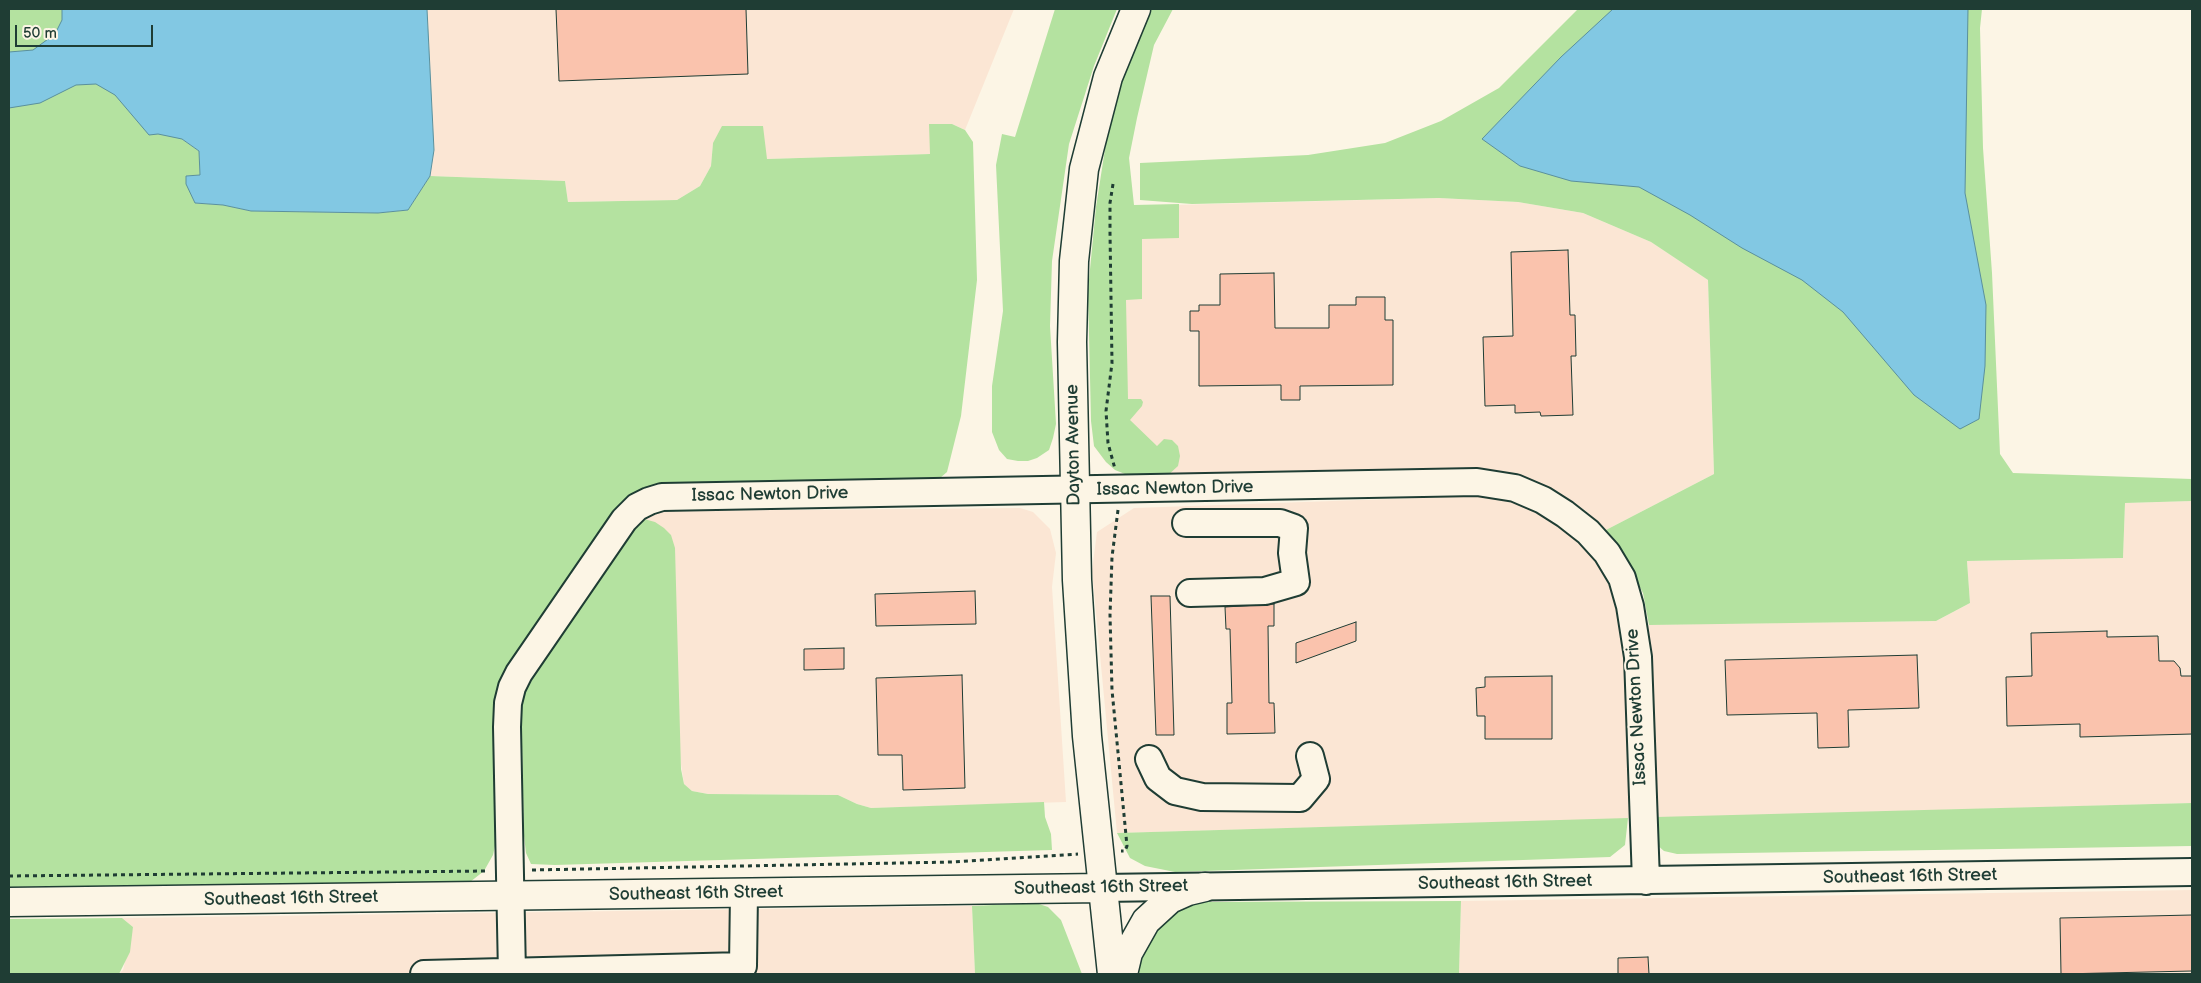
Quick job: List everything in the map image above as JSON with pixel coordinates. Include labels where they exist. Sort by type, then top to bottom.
[{"type":"main road","name":"Dayton Avenue","points":[[1112,974],[1087,736],[1077,580],[1072,342],[1074,261],[1084,169],[1108,77],[1136,9]]},
{"type":"main road","points":[[1123,974],[1128,953],[1146,921],[1170,899],[1188,891],[1205,887]]},
{"type":"main road","name":"Southeast 16th Street","points":[[9,902],[1102,888]]},
{"type":"street","name":"Issac Newton Drive","points":[[512,973],[512,897],[507,726],[508,703],[512,687],[618,528],[637,507],[649,500],[662,497],[1075,491],[1477,482],[1515,488],[1543,500],[1588,532],[1607,553],[1622,578],[1630,606],[1638,657],[1646,881]]},
{"type":"street","points":[[1186,523],[1280,523],[1294,528],[1292,553],[1296,582],[1265,591],[1190,593]]},
{"type":"street","points":[[1149,759],[1158,778],[1175,791],[1202,797],[1300,798],[1316,779],[1310,756]]},
{"type":"street","name":"Southeast 16th Street","points":[[1102,888],[2192,872]]},
{"type":"street","points":[[424,974],[620,971],[743,966],[744,893]]},
{"type":"path","points":[[1114,184],[1110,203],[1112,363],[1106,411],[1108,443],[1116,470]]},
{"type":"path","points":[[1118,511],[1112,557],[1110,615],[1112,690],[1127,846],[1125,851]]},
{"type":"path","points":[[535,870],[952,862],[1058,855]]},
{"type":"path","points":[[9,876],[484,871]]},
{"type":"shaded area","points":[[427,9],[1014,9],[965,130],[952,124],[930,154],[767,159],[713,143],[711,166],[700,186],[677,200],[568,202],[565,181],[430,176],[434,150]]},
{"type":"shaded area","points":[[1439,198],[1518,202],[1583,213],[1651,242],[1708,280],[1714,474],[1604,531],[1586,511],[1558,492],[1523,479],[1125,474],[1106,462],[1094,446],[1088,290],[1134,206]]},
{"type":"shaded area","points":[[1474,496],[1505,500],[1534,509],[1563,526],[1584,546],[1603,573],[1617,602],[1622,625],[1936,621],[1970,603],[1967,561],[2123,558],[2125,503],[2192,501],[2192,803],[1117,833],[1092,571],[1097,532],[1134,508]]},
{"type":"shaded area","points":[[1020,508],[1033,512],[1050,529],[1056,553],[1052,587],[1066,802],[871,808],[838,795],[708,794],[692,791],[684,784],[644,519],[660,511]]},
{"type":"shaded area","points":[[2192,890],[2192,974],[1459,974],[1461,901]]},
{"type":"shaded area","points":[[972,906],[975,974],[119,974],[123,970],[133,927],[122,918]]},
{"type":"green space","points":[[9,9],[87,9],[182,139],[199,151],[200,175],[186,176],[195,203],[224,205],[251,211],[378,213],[408,210],[430,176],[565,181],[568,202],[677,200],[700,186],[711,166],[713,143],[722,126],[763,126],[767,159],[930,154],[929,124],[952,124],[965,130],[973,142],[977,280],[961,416],[947,472],[940,478],[924,479],[656,485],[639,490],[625,500],[614,511],[497,687],[494,707],[498,832],[493,855],[484,871],[470,882],[9,887]]},
{"type":"green space","points":[[1055,9],[1117,9],[1094,66],[1069,144],[1052,261],[1050,326],[1056,424],[1053,438],[1049,450],[1037,458],[1028,461],[1018,461],[1007,459],[999,450],[992,432],[992,386],[1003,311],[996,165],[1002,134],[1015,137]]},
{"type":"green space","points":[[1148,9],[1173,9],[1154,45],[1129,158],[1134,205],[1179,204],[1179,238],[1142,239],[1142,299],[1126,300],[1128,399],[1141,399],[1143,402],[1142,406],[1130,420],[1157,446],[1164,439],[1172,440],[1178,446],[1180,456],[1178,466],[1167,476],[1138,476],[1115,470],[1106,462],[1094,446],[1091,421],[1088,290],[1096,207],[1108,130],[1131,46]]},
{"type":"green space","points":[[1578,9],[1982,9],[1980,28],[1983,148],[1992,273],[2000,454],[2013,473],[2192,479],[2192,501],[2125,503],[2123,558],[1967,561],[1970,603],[1936,621],[1649,625],[1643,593],[1614,539],[1604,531],[1714,474],[1708,280],[1651,242],[1583,213],[1518,202],[1439,198],[1192,204],[1140,200],[1140,163],[1308,155],[1385,143],[1441,121],[1499,88]]},
{"type":"green space","points":[[644,519],[655,522],[664,528],[671,535],[675,548],[681,769],[684,784],[692,791],[708,794],[838,795],[871,808],[1044,802],[1045,817],[1051,834],[1052,850],[555,865],[531,864],[526,853],[524,836],[521,701],[533,678],[636,526]]},
{"type":"green space","points":[[2192,803],[2192,846],[1677,854],[1664,851],[1656,844],[1656,817]]},
{"type":"green space","points":[[1628,818],[1625,845],[1610,857],[1175,872],[1145,866],[1130,858],[1117,833]]},
{"type":"green space","points":[[1461,901],[1459,974],[1135,974],[1137,956],[1167,908],[1198,902]]},
{"type":"green space","points":[[1036,903],[1048,907],[1061,920],[1082,974],[975,974],[972,906]]},
{"type":"green space","points":[[122,918],[133,927],[130,952],[119,974],[9,974],[9,919]]},
{"type":"water","points":[[62,9],[427,9],[434,150],[430,176],[408,210],[378,213],[251,211],[223,205],[195,203],[186,184],[186,176],[200,175],[199,151],[182,139],[158,134],[149,135],[115,95],[96,84],[76,85],[40,103],[9,108],[9,52],[33,50],[55,34],[62,20]]},
{"type":"water","points":[[1613,9],[1968,9],[1965,193],[1986,305],[1985,366],[1979,419],[1960,429],[1914,395],[1843,312],[1802,280],[1742,248],[1690,215],[1639,187],[1571,181],[1520,166],[1482,139],[1561,57]]},
{"type":"building","points":[[556,9],[746,9],[748,74],[559,81]]},
{"type":"building","points":[[1568,250],[1570,315],[1575,315],[1576,356],[1571,356],[1573,415],[1541,416],[1540,412],[1515,413],[1515,405],[1485,406],[1483,337],[1513,336],[1511,252]]},
{"type":"building","points":[[1274,273],[1275,328],[1329,328],[1329,305],[1356,305],[1356,297],[1385,297],[1385,320],[1393,320],[1393,385],[1300,386],[1300,400],[1281,400],[1281,385],[1199,386],[1199,331],[1190,331],[1190,311],[1199,311],[1199,305],[1220,305],[1220,274]]},
{"type":"building","points":[[975,591],[976,624],[876,626],[875,594]]},
{"type":"building","points":[[1151,596],[1170,596],[1174,735],[1156,735]]},
{"type":"building","points":[[1274,604],[1274,626],[1268,626],[1269,703],[1274,703],[1275,733],[1227,734],[1227,703],[1232,703],[1230,629],[1226,629],[1225,607]]},
{"type":"building","points":[[1356,622],[1356,641],[1296,663],[1296,643]]},
{"type":"building","points":[[2107,631],[2107,637],[2158,636],[2159,661],[2174,661],[2180,668],[2181,676],[2192,676],[2192,734],[2080,737],[2080,724],[2007,726],[2006,677],[2032,676],[2031,633]]},
{"type":"building","points":[[844,648],[844,669],[804,670],[804,649]]},
{"type":"building","points":[[1917,655],[1919,708],[1848,710],[1849,747],[1818,748],[1817,713],[1727,715],[1725,660]]},
{"type":"building","points":[[962,675],[965,788],[903,790],[902,755],[878,755],[876,678]]},
{"type":"building","points":[[1552,676],[1552,739],[1485,739],[1485,716],[1477,716],[1476,688],[1485,687],[1485,677]]},
{"type":"building","points":[[2192,915],[2192,971],[2061,974],[2060,918]]},
{"type":"building","points":[[1648,957],[1649,974],[1618,974],[1618,958]]}]
